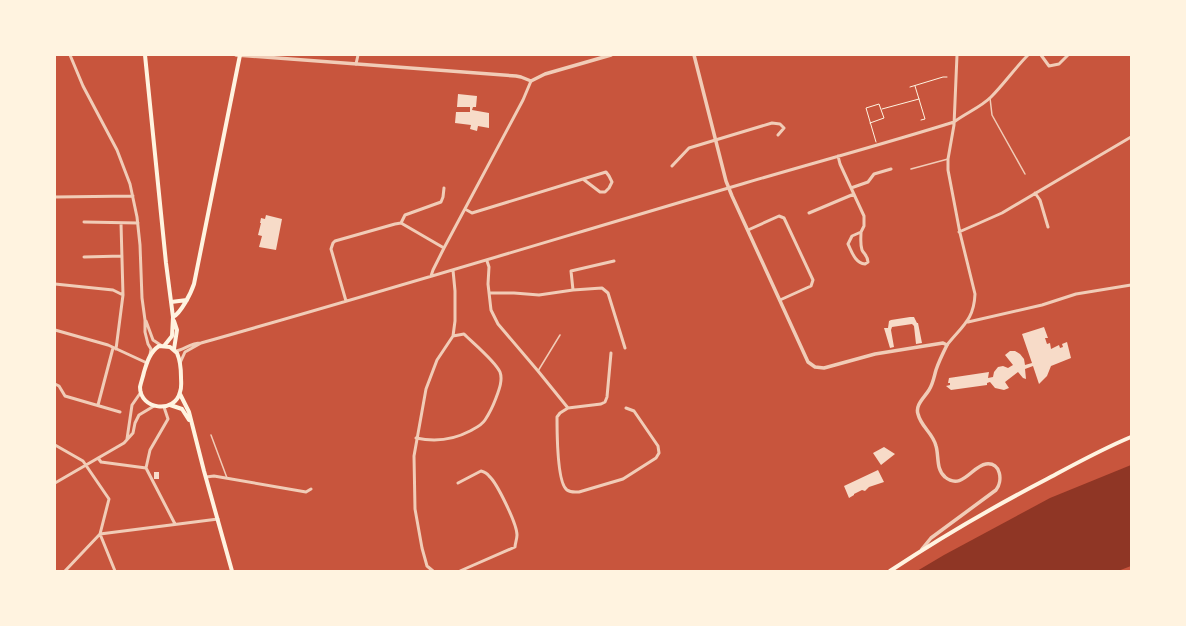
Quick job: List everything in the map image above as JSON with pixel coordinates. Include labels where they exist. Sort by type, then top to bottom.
[{"type":"main road","points":[[145,55],[171,302],[177,330],[175,350],[179,357],[180,365],[180,394],[188,409],[232,571]]},
{"type":"main road","points":[[173,317],[177,315],[193,288],[239,55]]},
{"type":"main road","points":[[171,302],[186,300]]},
{"type":"main road","points":[[173,317],[172,336],[163,346],[156,348],[150,355],[145,363],[140,387],[141,392],[148,402],[154,406],[164,407],[170,405],[180,394]]},
{"type":"main road","points":[[163,346],[175,350]]},
{"type":"main road","points":[[170,405],[182,409],[191,423]]},
{"type":"main road","points":[[890,571],[922,549],[988,510],[1102,450],[1131,437]]},
{"type":"street","points":[[70,55],[117,150],[128,176],[138,223],[142,298],[146,320],[153,340],[163,346]]},
{"type":"street","points":[[239,55],[516,76],[531,81]]},
{"type":"street","points":[[356,64],[358,55]]},
{"type":"street","points":[[431,276],[432,270],[523,100],[531,81],[545,74],[611,55]]},
{"type":"street","points":[[694,55],[729,188],[810,364],[815,367],[824,368],[875,354],[901,349],[943,342],[947,345]]},
{"type":"street","points":[[922,549],[931,538],[996,490],[1000,482],[998,469],[989,464],[981,466],[961,480],[953,481],[946,478],[938,464],[935,442],[920,419],[917,410],[918,406],[932,386],[941,356],[947,345],[968,322],[972,311],[975,294],[949,181],[948,159],[954,122],[957,55]]},
{"type":"street","points":[[175,350],[179,351],[196,343],[453,270],[954,122],[990,98],[1028,55]]},
{"type":"street","points":[[1041,55],[1049,66],[1059,64],[1068,55]]},
{"type":"street","points":[[672,166],[689,148],[772,123],[780,124],[784,128],[778,135]]},
{"type":"street","points":[[960,232],[1002,213],[1131,137]]},
{"type":"street","points":[[838,156],[840,164],[864,216],[864,226],[861,232],[860,242],[863,251],[868,258],[868,262],[865,264],[856,259],[848,244],[852,236],[861,232]]},
{"type":"street","points":[[852,188],[868,182],[874,174],[891,169]]},
{"type":"street","points":[[465,209],[472,213],[583,179],[606,172],[612,182],[605,192],[600,192],[583,179]]},
{"type":"street","points":[[401,223],[405,216],[441,202],[444,188]]},
{"type":"street","points":[[1035,193],[1040,200],[1048,227]]},
{"type":"street","points":[[809,213],[854,194]]},
{"type":"street","points":[[55,197],[133,196]]},
{"type":"street","points":[[748,230],[779,216],[784,218],[813,280],[811,286],[780,300]]},
{"type":"street","points":[[84,222],[138,223]]},
{"type":"street","points":[[98,405],[114,349],[122,295],[121,223]]},
{"type":"street","points":[[346,300],[331,250],[335,241],[401,223],[444,248]]},
{"type":"street","points":[[84,257],[122,256]]},
{"type":"street","points":[[486,260],[489,267],[488,284],[491,310],[498,324],[568,408]]},
{"type":"street","points":[[573,290],[571,271],[614,261]]},
{"type":"street","points":[[433,571],[427,566],[415,510],[414,456],[416,438],[426,389],[437,360],[453,336],[455,290],[453,270]]},
{"type":"street","points":[[55,284],[113,290],[122,295]]},
{"type":"street","points":[[968,322],[1042,305],[1076,294],[1131,285]]},
{"type":"street","points":[[490,293],[539,295],[573,290],[605,289],[608,293],[625,348]]},
{"type":"street","points":[[146,320],[146,337],[151,350],[150,355]]},
{"type":"street","points":[[55,330],[95,341],[145,363]]},
{"type":"street","points":[[416,438],[427,440],[449,440],[459,437],[478,427],[484,421],[499,389],[501,377],[500,371],[494,363],[464,334],[453,336]]},
{"type":"street","points":[[180,365],[186,352],[200,343]]},
{"type":"street","points":[[611,352],[607,397],[605,402],[601,404],[568,408],[560,413],[557,418],[558,451],[563,484],[567,490],[579,492],[623,479],[656,458],[659,453],[658,446],[634,411],[626,408]]},
{"type":"street","points":[[55,384],[59,386],[65,396],[120,412]]},
{"type":"street","points":[[127,440],[132,405],[141,392]]},
{"type":"street","points":[[55,483],[124,443],[133,433],[135,423],[139,415],[154,406]]},
{"type":"street","points":[[164,407],[168,419],[150,450],[146,468],[175,524]]},
{"type":"street","points":[[55,445],[86,465],[109,499],[100,534],[64,571]]},
{"type":"street","points":[[98,458],[101,462],[146,468]]},
{"type":"street","points":[[458,483],[481,471],[490,476],[510,516],[517,535],[515,547],[460,571]]},
{"type":"street","points":[[206,477],[214,476],[306,492],[311,489]]},
{"type":"street","points":[[100,534],[218,519]]},
{"type":"street","points":[[100,534],[115,571]]},
{"type":"lane","points":[[990,98],[992,115],[1026,174]]},
{"type":"lane","points":[[911,169],[948,159]]},
{"type":"lane","points":[[538,371],[560,335]]},
{"type":"lane","points":[[211,435],[227,478]]},
{"type":"path","points":[[910,87],[947,77]]},
{"type":"path","points":[[915,86],[925,119],[921,120]]},
{"type":"path","points":[[881,110],[919,98]]},
{"type":"path","points":[[870,123],[884,118],[879,104],[866,108],[870,123],[876,144]]},
{"type":"shaded area","points":[[1131,465],[1131,566],[1118,571],[917,571],[1050,498]]},
{"type":"building","points":[[458,94],[477,96],[476,107],[473,107],[472,110],[489,113],[489,128],[478,126],[477,131],[470,129],[471,125],[455,123],[456,112],[470,112],[470,107],[457,107]]},
{"type":"building","points":[[266,215],[282,219],[276,250],[259,247],[262,236],[258,235],[261,218],[265,219]]},
{"type":"building","points":[[914,317],[918,323],[922,343],[916,344],[914,326],[912,324],[892,327],[891,330],[894,347],[890,348],[884,328],[888,328],[889,321],[891,320]]},
{"type":"building","points":[[1044,327],[1048,338],[1045,338],[1047,344],[1050,343],[1051,349],[1059,345],[1060,348],[1063,347],[1062,344],[1067,342],[1071,358],[1051,366],[1047,376],[1039,384],[1033,366],[1025,369],[1026,379],[1023,378],[1018,372],[1005,382],[1009,388],[1004,390],[995,388],[990,382],[987,383],[987,385],[951,390],[946,386],[950,385],[950,383],[948,383],[949,378],[989,372],[988,378],[993,377],[994,372],[998,367],[1003,366],[1008,368],[1013,365],[1005,355],[1010,351],[1015,351],[1020,354],[1024,359],[1025,365],[1032,363],[1022,334]]},
{"type":"building","points":[[884,447],[895,454],[881,465],[873,453]]},
{"type":"building","points":[[878,470],[884,482],[869,487],[865,491],[862,490],[849,498],[844,486]]},
{"type":"building","points":[[154,472],[159,472],[159,479],[154,479]]}]
